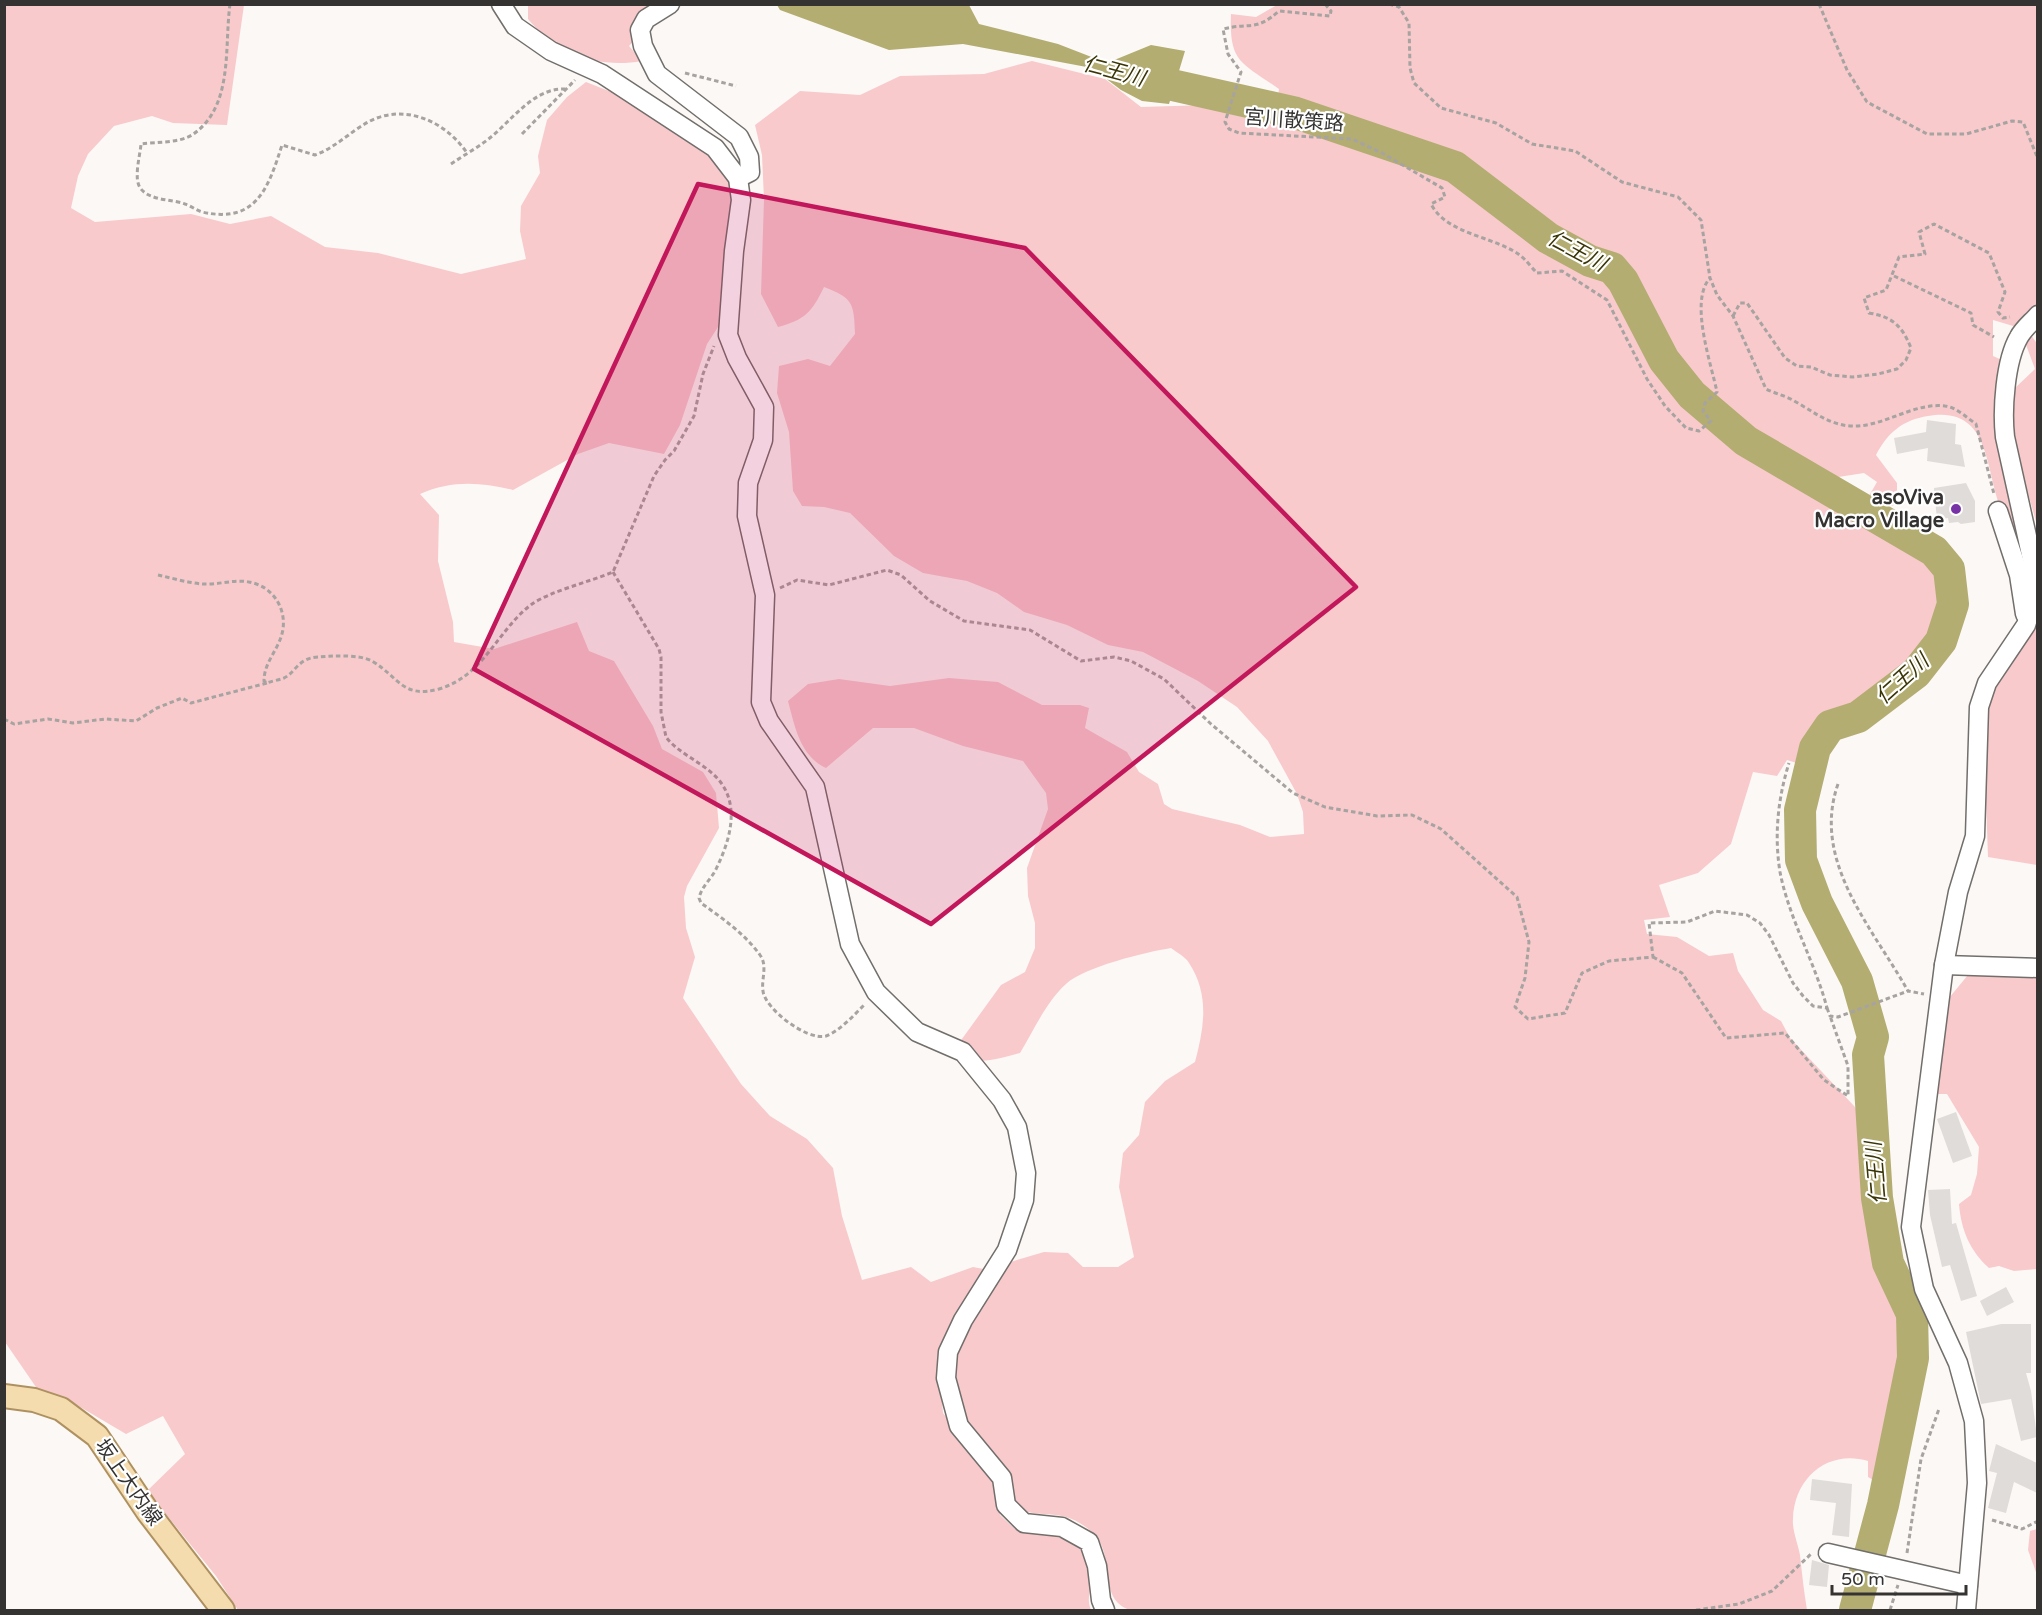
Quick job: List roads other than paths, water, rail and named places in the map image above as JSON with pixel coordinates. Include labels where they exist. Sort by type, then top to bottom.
[{"type":"main road","name":"坂上大内線","points":[[4,1396],[34,1400],[61,1409],[97,1436],[148,1512],[223,1611]]},
{"type":"street","points":[[501,4],[516,26],[551,51],[584,65],[680,123],[714,148],[738,178],[741,200],[734,251],[728,335],[737,358],[764,407],[764,440],[748,483],[747,516],[765,595],[761,702],[769,721],[815,787],[850,944],[876,992],[917,1032],[963,1052],[1002,1100],[1017,1127],[1026,1173],[1024,1200],[1007,1251],[963,1320],[948,1352],[946,1378],[959,1426],[1002,1478],[1006,1505],[1024,1523],[1062,1527],[1089,1542],[1097,1566],[1101,1600],[1105,1611]]},
{"type":"street","points":[[669,4],[646,19],[640,30],[643,46],[657,74],[739,137],[749,157],[750,172],[738,178]]},
{"type":"street","points":[[1966,1611],[1977,1484],[1974,1421],[1958,1363],[1924,1289],[1911,1227],[1944,965],[1958,892],[1975,836],[1979,707],[1987,683],[2026,626],[2034,600],[2035,582],[2004,437],[2003,417],[2011,360],[2019,337],[2037,315]]},
{"type":"street","points":[[1998,511],[2019,574],[2025,601],[2026,626]]},
{"type":"street","points":[[1944,965],[2037,968]]},
{"type":"street","points":[[1837,1556],[1968,1585]]},
{"type":"water","points":[[777,5],[969,5],[979,24],[1058,44],[1107,63],[1151,45],[1185,51],[1169,104],[1142,101],[1121,90],[1092,68],[963,44],[889,50],[780,10]]},
{"type":"waterway","name":"仁王川","points":[[1132,76],[1293,112],[1455,167],[1548,238],[1590,261],[1612,268],[1623,281],[1664,360],[1692,395],[1746,441],[1934,551],[1949,569],[1953,604],[1941,641],[1916,673],[1858,717],[1830,726],[1815,748],[1800,810],[1801,860],[1817,903],[1857,981],[1873,1037],[1868,1055],[1877,1198],[1888,1263],[1912,1314],[1913,1358],[1883,1505],[1855,1610]]},
{"type":"place","name":"asoViva Macro Village","points":[[1956,509]]}]
